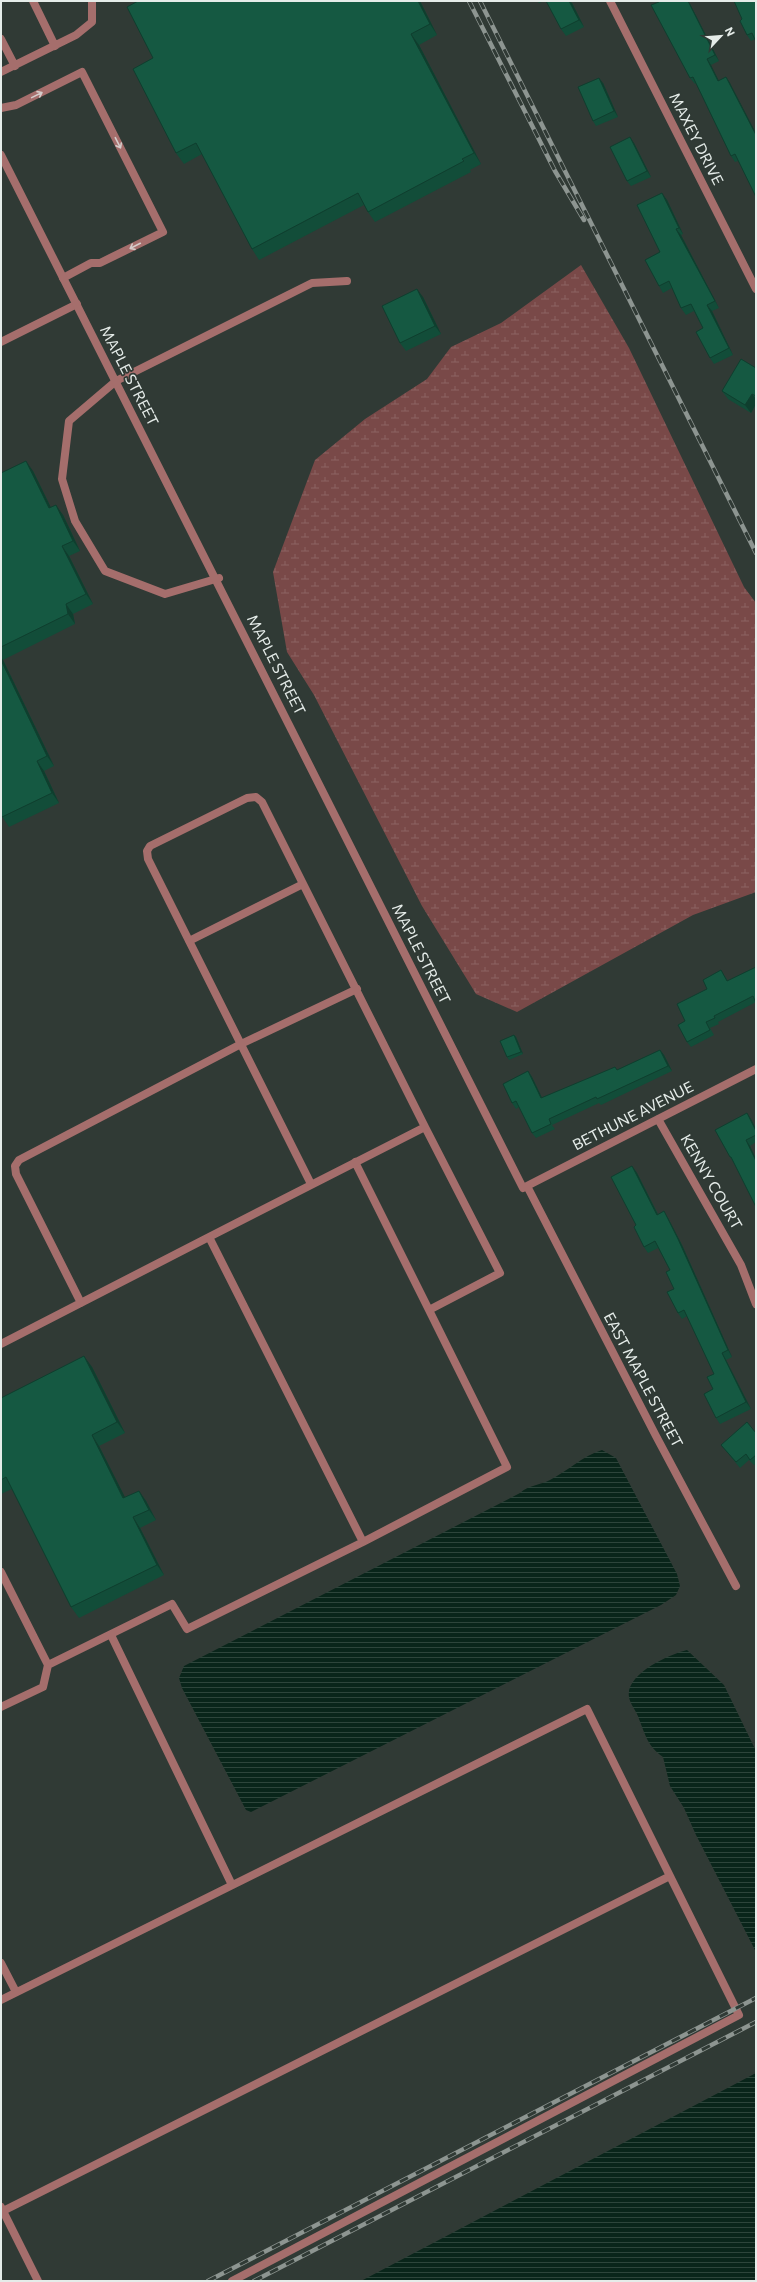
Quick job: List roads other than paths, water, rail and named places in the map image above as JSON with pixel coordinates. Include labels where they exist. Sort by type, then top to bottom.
[{"type":"street","points":[[33,1],[55,46]]},
{"type":"street","points":[[1,72],[76,35],[92,22],[92,1]]},
{"type":"street","name":"MAXEY DRIVE","points":[[610,1],[756,289]]},
{"type":"street","points":[[1,39],[15,66]]},
{"type":"street","points":[[1,108],[16,105],[82,72],[163,232],[100,263],[91,263],[63,278]]},
{"type":"street","name":"MAPLE STREET","points":[[1,155],[525,1187]]},
{"type":"street","points":[[217,578],[165,594],[105,571],[75,521],[62,479],[69,421],[116,381],[312,283],[347,281]]},
{"type":"street","points":[[1,342],[77,304]]},
{"type":"street","points":[[311,1184],[148,859],[147,851],[150,846],[247,798],[256,797],[262,802],[500,1273],[429,1310]]},
{"type":"street","points":[[189,941],[303,884]]},
{"type":"street","points":[[80,1303],[16,1174],[15,1166],[19,1160],[241,1044],[357,989]]},
{"type":"street","name":"BETHUNE AVENUE","points":[[525,1187],[756,1069]]},
{"type":"street","name":"KENNY COURT","points":[[658,1119],[742,1265],[756,1304]]},
{"type":"street","points":[[1,1344],[425,1126]]},
{"type":"street","points":[[48,1665],[172,1604],[187,1629],[507,1468],[354,1162]]},
{"type":"street","name":"EAST MAPLE STREET","points":[[525,1187],[736,1586]]},
{"type":"street","points":[[209,1237],[362,1542]]},
{"type":"street","points":[[1,1572],[48,1665],[43,1687],[1,1707]]},
{"type":"street","points":[[110,1635],[232,1885]]},
{"type":"street","points":[[1,2000],[587,1709],[739,2015],[232,2281]]},
{"type":"street","points":[[38,2281],[2,2209],[670,1876]]},
{"type":"street","points":[[1,1962],[16,1992]]},
{"type":"railway","points":[[469,1],[555,171],[584,220]]},
{"type":"railway","points":[[480,1],[756,553]]},
{"type":"railway","points":[[208,2281],[756,1998]]},
{"type":"railway","points":[[254,2281],[756,2022]]}]
